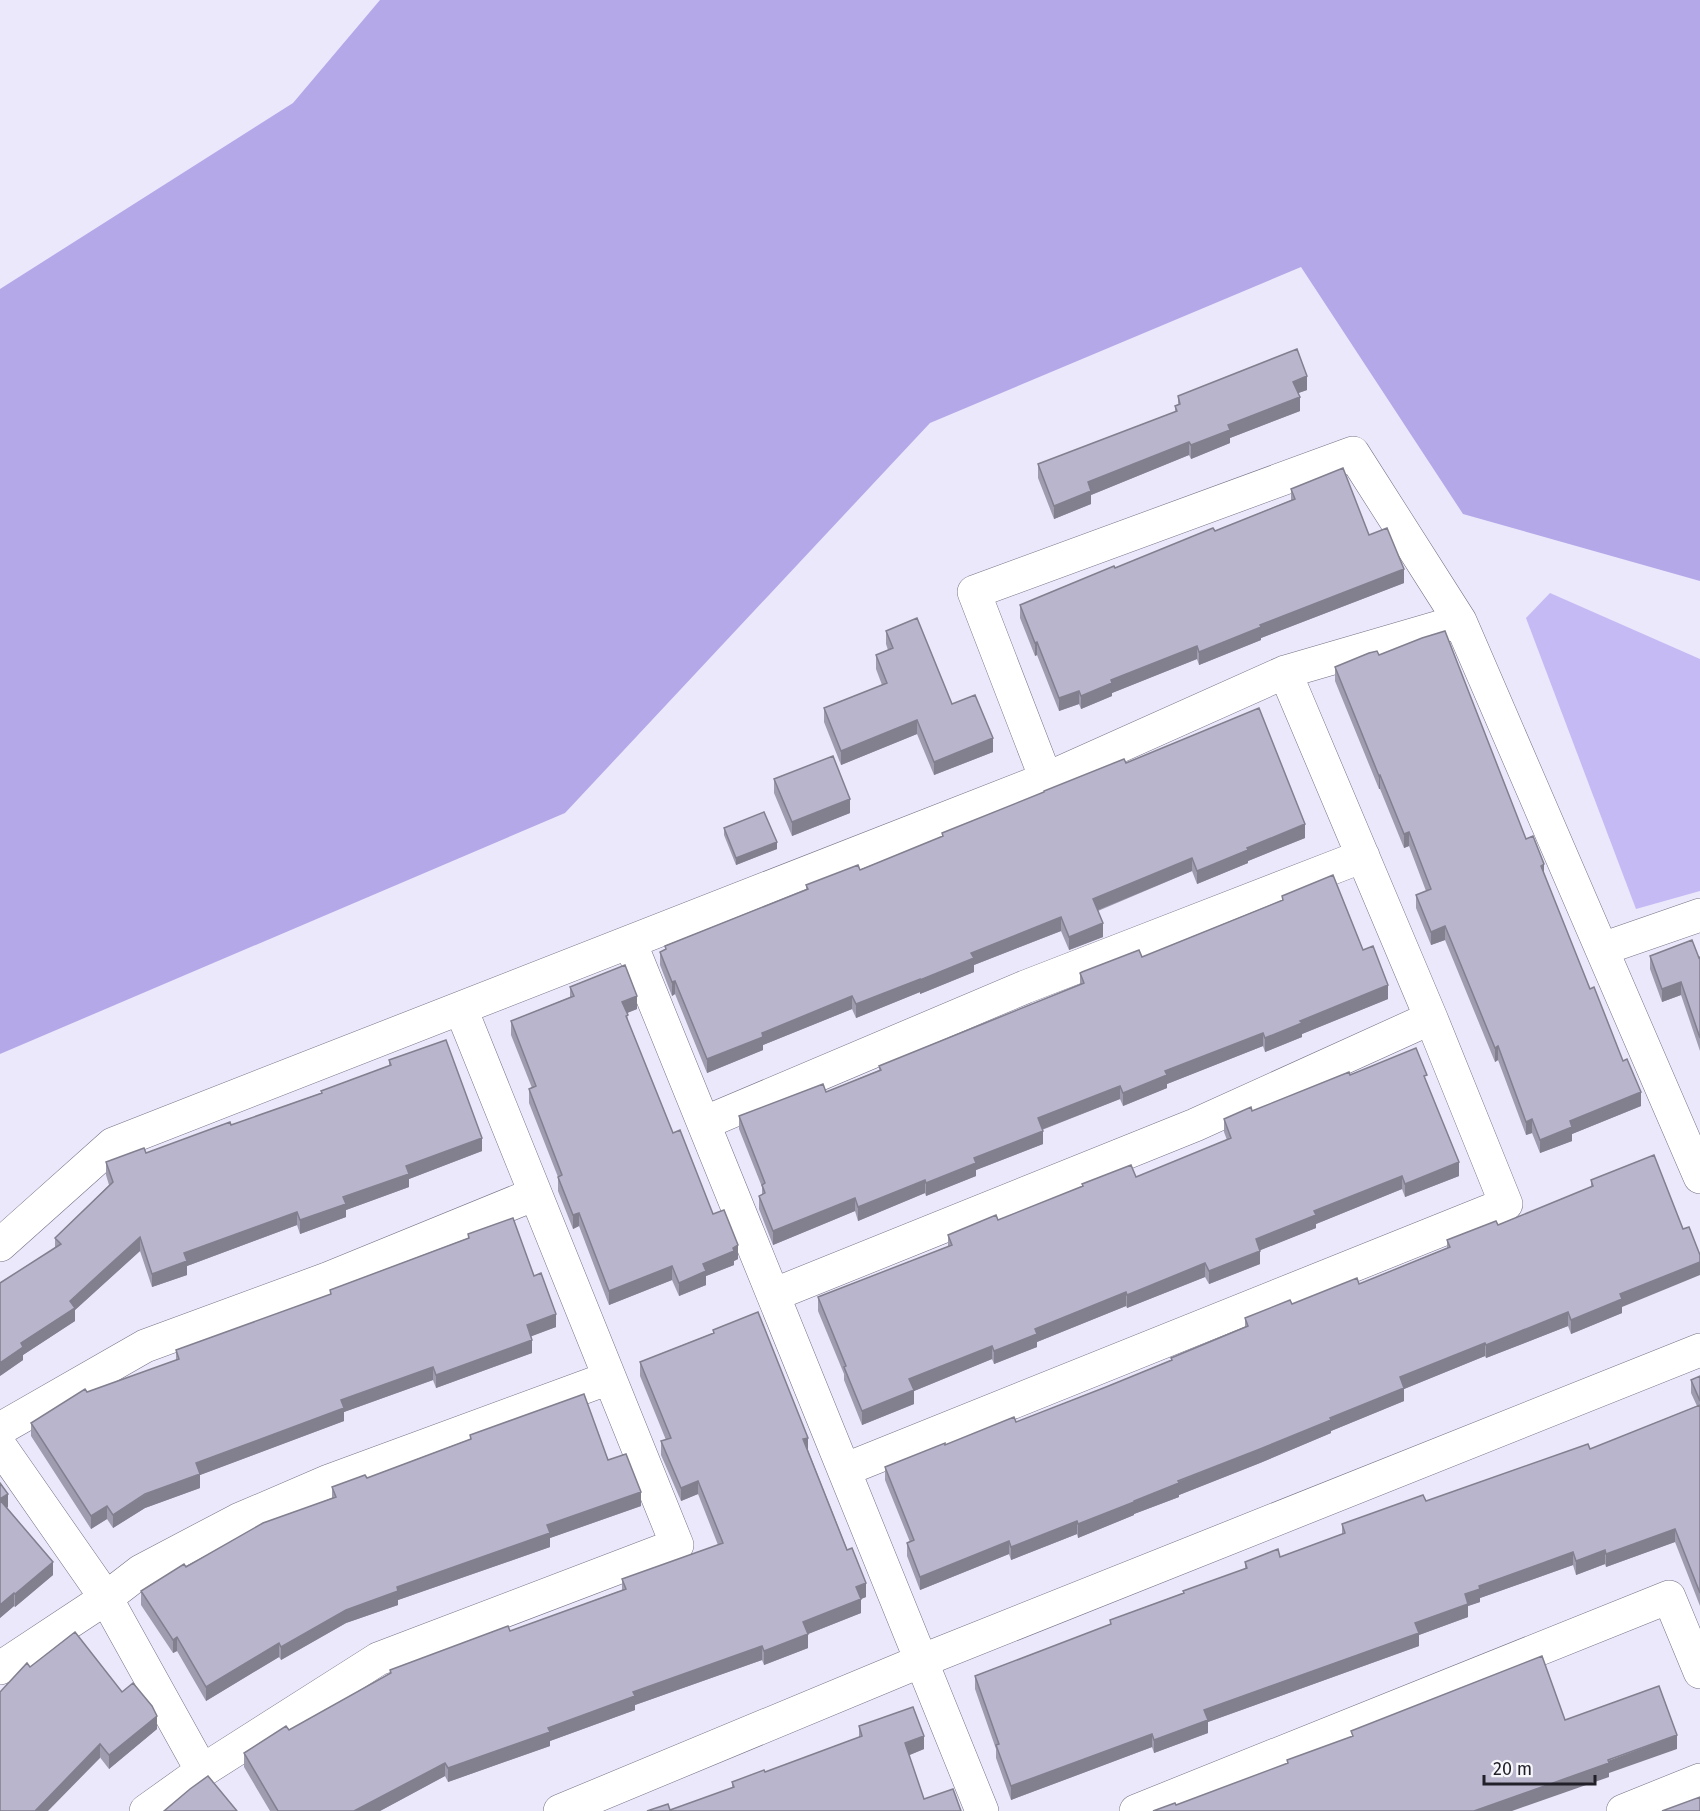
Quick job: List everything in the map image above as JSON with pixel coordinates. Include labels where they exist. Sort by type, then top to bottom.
[{"type":"street","points":[[1046,779],[974,592],[1353,453],[1460,621],[1602,949],[1690,1128],[1700,1177]]},
{"type":"street","points":[[0,1245],[113,1144],[1046,779],[1285,672],[1460,621]]},
{"type":"street","points":[[844,1470],[1506,1204],[1431,1018],[1285,672]]},
{"type":"street","points":[[704,1124],[1025,987],[1363,856]]},
{"type":"street","points":[[1602,949],[1700,915]]},
{"type":"street","points":[[630,942],[982,1811]]},
{"type":"street","points":[[146,1811],[202,1771],[378,1659],[677,1545],[460,1009]]},
{"type":"street","points":[[773,1295],[1195,1125],[1431,1018]]},
{"type":"street","points":[[0,1429],[145,1346],[327,1279],[536,1194]]},
{"type":"street","points":[[560,1811],[921,1661],[1700,1350]]},
{"type":"street","points":[[0,1668],[106,1598],[141,1571],[238,1520],[329,1482],[609,1378]]},
{"type":"street","points":[[0,1446],[106,1598],[202,1771]]},
{"type":"street","points":[[1136,1811],[1669,1597],[1700,1672]]},
{"type":"street","points":[[1623,1811],[1700,1780]]},
{"type":"shaded area","points":[[380,0],[1700,0],[1700,581],[1463,514],[1301,267],[930,423],[565,813],[0,1054],[0,289],[293,103]]},
{"type":"shaded area","points":[[1550,593],[1700,659],[1700,891],[1636,909],[1526,618]]},
{"type":"building","points":[[1297,349],[1307,376],[1293,382],[1300,397],[1228,425],[1230,430],[1191,445],[1189,442],[1088,482],[1091,491],[1054,506],[1038,464],[1177,411],[1175,406],[1180,404],[1178,396]]},
{"type":"building","points":[[1343,468],[1369,535],[1387,528],[1404,569],[1260,625],[1261,627],[1199,652],[1197,646],[1111,680],[1112,683],[1081,696],[1079,691],[1059,698],[1020,605],[1114,566],[1115,568],[1213,528],[1215,531],[1295,499],[1291,489]]},
{"type":"building","points":[[917,618],[952,704],[975,695],[993,738],[934,762],[917,720],[841,751],[824,708],[887,683],[876,655],[893,648],[886,631]]},
{"type":"building","points":[[1445,631],[1526,839],[1533,836],[1544,864],[1541,866],[1590,989],[1594,987],[1623,1061],[1627,1059],[1641,1092],[1570,1121],[1572,1127],[1540,1140],[1532,1119],[1526,1122],[1498,1046],[1495,1048],[1445,926],[1431,932],[1416,895],[1431,889],[1409,832],[1404,834],[1335,667],[1369,653],[1377,651],[1379,655]]},
{"type":"building","points":[[1259,708],[1305,824],[1197,871],[1192,858],[1093,899],[1103,923],[1069,937],[1061,917],[971,953],[974,958],[920,980],[856,1004],[852,996],[762,1033],[763,1037],[707,1059],[675,981],[672,982],[660,952],[666,949],[665,946],[808,889],[806,885],[858,865],[860,870],[1044,791],[1124,759],[1126,763]]},
{"type":"building","points":[[833,756],[850,799],[792,822],[774,779]]},
{"type":"building","points":[[764,812],[777,842],[736,858],[724,828]]},
{"type":"building","points":[[1333,875],[1363,950],[1373,946],[1388,985],[1265,1038],[1263,1033],[1165,1071],[1167,1075],[1123,1093],[1120,1086],[1038,1118],[1043,1131],[974,1158],[976,1163],[926,1183],[925,1180],[858,1207],[855,1198],[773,1231],[759,1196],[765,1193],[762,1185],[765,1183],[739,1116],[823,1084],[826,1092],[881,1070],[879,1066],[1084,983],[1080,973],[1082,972],[1139,950],[1142,957],[1283,900],[1282,896]]},
{"type":"building","points":[[1692,940],[1700,957],[1700,1038],[1681,982],[1662,989],[1650,956]]},
{"type":"building","points":[[625,965],[637,996],[622,1002],[628,1015],[626,1016],[673,1133],[680,1130],[713,1214],[724,1210],[738,1245],[733,1248],[734,1251],[703,1264],[706,1271],[679,1283],[672,1266],[609,1291],[579,1213],[573,1215],[558,1177],[562,1175],[529,1089],[536,1086],[511,1021],[574,996],[570,987]]},
{"type":"building","points":[[446,1040],[482,1138],[406,1166],[409,1174],[343,1197],[346,1204],[300,1220],[297,1212],[184,1253],[187,1261],[152,1274],[140,1237],[70,1301],[75,1308],[21,1343],[23,1347],[0,1363],[0,1283],[61,1244],[55,1238],[113,1182],[106,1162],[144,1148],[146,1153],[230,1122],[231,1125],[322,1093],[321,1091],[391,1065],[389,1060]]},
{"type":"building","points":[[1416,1048],[1427,1075],[1424,1076],[1459,1162],[1405,1184],[1402,1176],[1314,1211],[1316,1215],[1256,1239],[1260,1251],[1209,1271],[1205,1263],[1035,1329],[1037,1334],[994,1351],[992,1346],[909,1379],[914,1390],[862,1411],[818,1297],[952,1245],[948,1235],[996,1215],[998,1220],[1131,1165],[1136,1177],[1231,1138],[1224,1119],[1251,1107],[1252,1111],[1349,1072],[1350,1075]]},
{"type":"building","points":[[1654,1155],[1683,1229],[1689,1227],[1700,1255],[1700,1262],[1620,1294],[1622,1299],[1571,1320],[1568,1312],[1400,1377],[1404,1388],[1330,1418],[1331,1420],[1178,1481],[1179,1483],[1134,1502],[1011,1547],[1009,1541],[920,1577],[907,1543],[914,1540],[885,1467],[1014,1417],[1016,1422],[1106,1387],[1248,1326],[1245,1318],[1290,1300],[1292,1304],[1357,1278],[1359,1284],[1450,1247],[1447,1240],[1496,1221],[1498,1225],[1593,1186],[1591,1180]]},
{"type":"building","points":[[513,1218],[534,1276],[541,1273],[556,1314],[527,1325],[532,1340],[436,1375],[433,1367],[341,1400],[344,1408],[196,1463],[200,1474],[145,1494],[113,1515],[107,1506],[91,1516],[31,1423],[85,1389],[87,1392],[179,1359],[176,1350],[331,1294],[330,1290],[469,1238],[468,1234]]},
{"type":"building","points":[[758,1312],[808,1438],[803,1439],[847,1550],[852,1548],[866,1583],[856,1587],[861,1599],[803,1622],[808,1634],[764,1651],[762,1646],[633,1692],[635,1696],[548,1728],[550,1732],[448,1768],[445,1763],[354,1811],[278,1811],[244,1753],[286,1726],[289,1730],[391,1673],[390,1670],[508,1626],[510,1631],[626,1589],[622,1579],[723,1543],[698,1481],[681,1488],[661,1441],[671,1438],[640,1362],[714,1333],[713,1330]]},
{"type":"building","points":[[1700,1376],[1700,1401],[1691,1380]]},
{"type":"building","points":[[584,1394],[608,1460],[626,1454],[641,1492],[547,1525],[550,1533],[397,1587],[398,1591],[346,1610],[281,1647],[279,1643],[206,1687],[177,1637],[173,1640],[141,1591],[184,1564],[186,1567],[263,1523],[336,1497],[332,1487],[365,1475],[367,1478],[471,1439],[470,1435]]},
{"type":"building","points":[[1700,1405],[1700,1593],[1675,1529],[1606,1554],[1605,1550],[1576,1561],[1573,1552],[1479,1586],[1480,1589],[1465,1594],[1468,1604],[1415,1623],[1419,1633],[1204,1710],[1208,1720],[1154,1740],[1152,1734],[1011,1786],[975,1676],[1111,1624],[1110,1620],[1184,1593],[1183,1591],[1247,1568],[1245,1562],[1278,1549],[1280,1557],[1345,1533],[1342,1524],[1423,1495],[1426,1501],[1588,1444],[1590,1449]]},
{"type":"building","points":[[0,1483],[8,1494],[0,1499]]},
{"type":"building","points":[[0,1500],[53,1562],[0,1605]]},
{"type":"building","points":[[75,1632],[122,1692],[133,1683],[152,1706],[157,1716],[109,1755],[100,1744],[35,1811],[0,1811],[0,1692],[27,1663],[30,1667]]},
{"type":"building","points":[[1542,1656],[1565,1720],[1659,1686],[1677,1735],[1608,1760],[1609,1763],[1474,1811],[1153,1811],[1175,1803],[1176,1805],[1288,1763],[1287,1760],[1353,1736],[1351,1731]]},
{"type":"building","points":[[913,1707],[924,1736],[905,1743],[924,1799],[953,1789],[961,1811],[647,1811],[668,1804],[670,1810],[734,1787],[732,1782],[862,1736],[859,1726]]},
{"type":"building","points":[[208,1776],[237,1811],[164,1811],[190,1789]]},
{"type":"building","points":[[1700,1797],[1700,1811],[1662,1811]]}]
